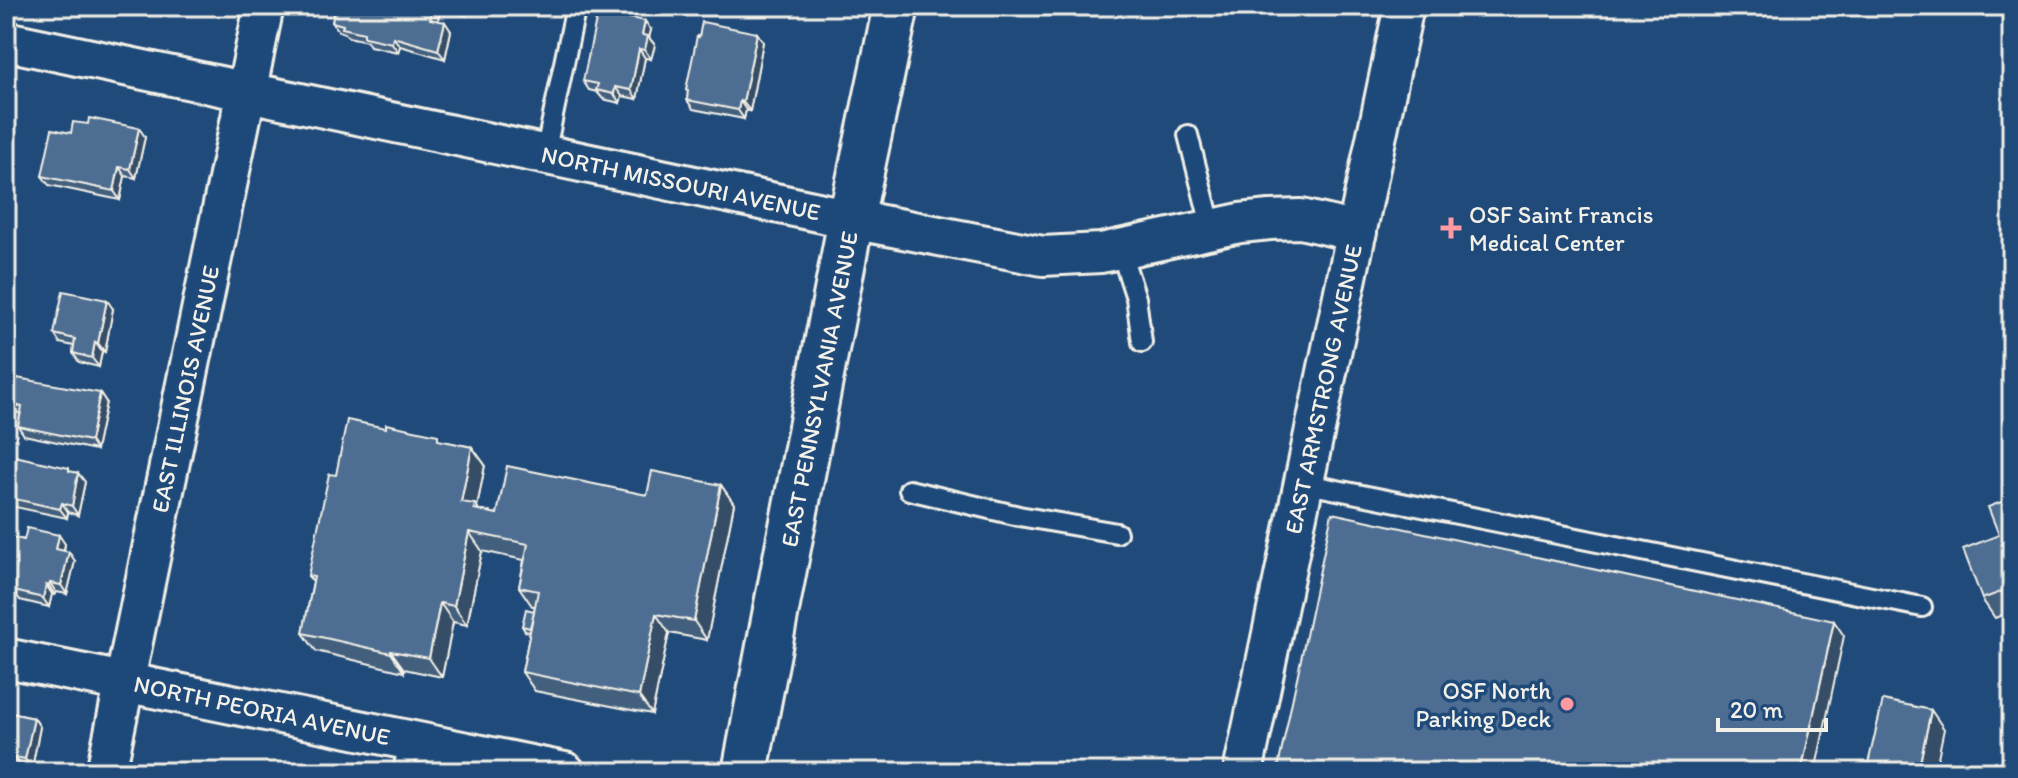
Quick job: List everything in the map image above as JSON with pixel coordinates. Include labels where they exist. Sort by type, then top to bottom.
[{"type":"street","name":"EAST ILLINOIS AVENUE","points":[[106,772],[264,6]]},
{"type":"street","name":"EAST PENNSYLVANIA AVENUE","points":[[745,772],[851,219],[896,6]]},
{"type":"street","name":"EAST ARMSTRONG AVENUE","points":[[1243,772],[1404,6]]},
{"type":"street","name":"NORTH MISSOURI AVENUE","points":[[6,41],[851,219],[1043,256],[1073,256],[1120,249],[1240,223],[1301,219],[1357,232]]},
{"type":"street","name":"NORTH PEORIA AVENUE","points":[[6,658],[124,682],[406,756],[565,772]]},
{"type":"lane","points":[[545,154],[576,6]]},
{"type":"lane","points":[[1188,135],[1212,229]]},
{"type":"lane","points":[[1120,249],[1136,298],[1142,342]]},
{"type":"lane","points":[[1302,483],[1922,607]]},
{"type":"lane","points":[[909,490],[1019,516],[1117,533]]},
{"type":"building","points":[[336,6],[433,6],[430,19],[445,22],[438,50],[393,37],[392,43],[364,37],[364,33],[342,28],[343,25],[332,22]]},
{"type":"building","points":[[598,11],[645,21],[642,35],[648,36],[645,50],[639,49],[631,90],[615,87],[614,94],[596,90],[598,84],[583,81]]},
{"type":"building","points":[[702,22],[757,33],[743,102],[740,101],[738,110],[687,100],[686,90]]},
{"type":"building","points":[[89,118],[139,128],[130,169],[119,167],[114,191],[42,176],[52,129],[71,133],[73,122],[88,124]]},
{"type":"building","points":[[63,291],[107,300],[92,358],[73,353],[75,339],[54,334]]},
{"type":"building","points":[[17,378],[100,393],[90,441],[18,426],[22,407],[11,404]]},
{"type":"building","points":[[347,420],[438,435],[438,440],[472,447],[461,502],[475,504],[474,509],[497,514],[507,466],[647,495],[652,471],[721,485],[694,621],[656,614],[639,696],[522,672],[538,591],[519,587],[528,544],[469,532],[454,606],[440,603],[429,658],[391,653],[303,633],[314,577],[308,576],[329,474],[336,475]]},
{"type":"building","points":[[10,455],[69,468],[69,471],[78,473],[72,506],[62,503],[60,509],[6,497]]},
{"type":"building","points":[[2012,498],[2012,588],[1982,599],[1963,549],[1999,535],[1988,507]]},
{"type":"building","name":"OSF North Parking Deck","points":[[1332,513],[1834,621],[1801,772],[1277,772]]},
{"type":"building","points":[[27,528],[59,535],[56,549],[69,552],[61,585],[46,585],[43,598],[14,591],[15,585],[6,583],[6,536],[24,540]]},
{"type":"building","points":[[526,609],[534,611],[530,628],[522,626]]},
{"type":"building","points":[[1883,700],[1931,710],[1918,772],[1866,772]]},
{"type":"building","points":[[6,712],[34,718],[25,759],[6,759]]},
{"type":"place","name":"OSF Saint Francis Medical Center","points":[[1451,228]]},
{"type":"place","name":"OSF North Parking Deck","points":[[1567,704]]}]
